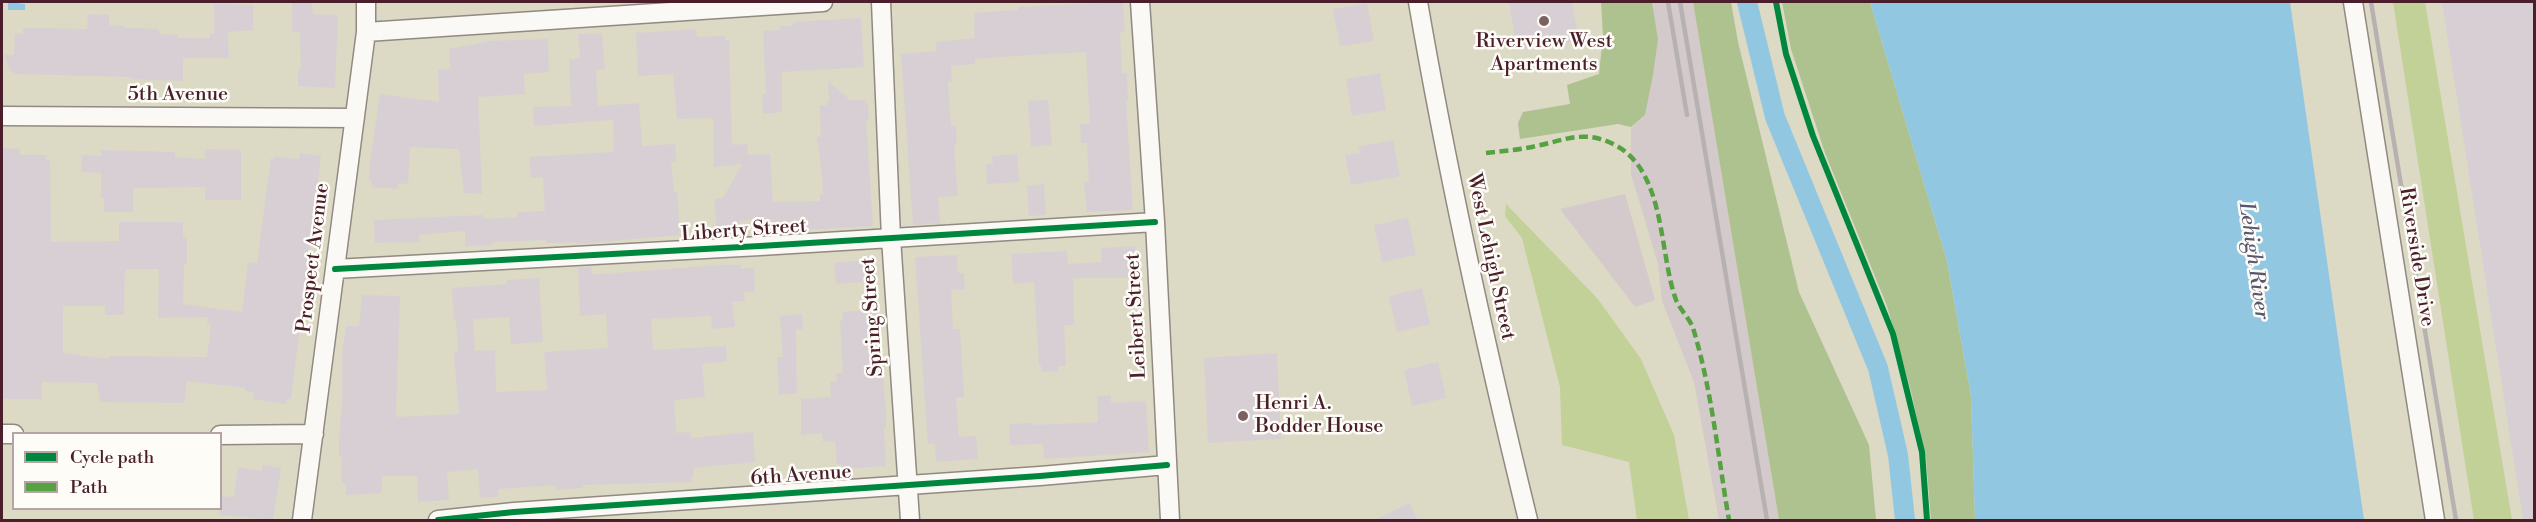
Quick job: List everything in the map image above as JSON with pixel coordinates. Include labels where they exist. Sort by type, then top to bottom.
[{"type":"street","name":"Prospect Avenue","points":[[302,520],[366,32],[366,2]]},
{"type":"street","points":[[366,32],[823,2]]},
{"type":"street","name":"Spring Street","points":[[881,2],[891,238],[910,520]]},
{"type":"street","name":"Leibert Street","points":[[1140,2],[1155,222],[1170,520]]},
{"type":"street","name":"West Lehigh Street","points":[[1418,2],[1435,105],[1483,336],[1528,520]]},
{"type":"street","name":"Riverside Drive","points":[[2353,2],[2435,520]]},
{"type":"street","name":"5th Avenue","points":[[2,116],[355,118]]},
{"type":"street","name":"Liberty Street","points":[[335,269],[1155,222]]},
{"type":"street","points":[[222,435],[314,434]]},
{"type":"street","name":"6th Avenue","points":[[438,520],[514,512],[1167,465]]},
{"type":"shaded area","points":[[1652,2],[1693,2],[1779,520],[1719,520],[1694,382],[1662,301],[1658,264],[1631,174],[1631,128],[1645,115],[1658,39]]},
{"type":"shaded area","points":[[1625,194],[1655,300],[1635,307],[1560,209]]},
{"type":"green space","points":[[1601,2],[1652,2],[1658,39],[1645,115],[1631,127],[1618,124],[1520,139],[1518,123],[1523,112],[1570,104],[1567,85],[1599,74],[1603,36]]},
{"type":"green space","points":[[1693,2],[1731,2],[1738,42],[1799,292],[1869,445],[1876,520],[1779,520]]},
{"type":"green space","points":[[1782,2],[1870,2],[1947,261],[1971,396],[1975,520],[1931,520],[1926,459],[1911,391],[1887,306],[1825,153],[1791,49]]},
{"type":"green space","points":[[2393,2],[2425,2],[2512,520],[2474,520]]},
{"type":"green space","points":[[1506,204],[1597,298],[1641,359],[1674,435],[1689,520],[1637,520],[1629,462],[1562,445],[1560,387],[1522,238],[1505,216]]},
{"type":"water","points":[[8,2],[25,4],[25,10],[8,10]]},
{"type":"water","name":"Lehigh River","points":[[1870,2],[2290,2],[2364,520],[1975,520],[1971,396],[1947,261]]},
{"type":"building","points":[[292,2],[312,2],[313,14],[338,15],[335,88],[298,86],[298,69],[301,69],[300,32],[292,32]]},
{"type":"building","points":[[1123,2],[1125,31],[1120,32],[1122,74],[1127,73],[1128,101],[1126,101],[1133,210],[1087,212],[1084,182],[1089,181],[1087,143],[1081,143],[1080,124],[1090,124],[1086,52],[1045,54],[975,59],[975,64],[951,66],[952,81],[948,82],[951,126],[956,126],[957,145],[954,145],[958,196],[938,197],[940,223],[913,225],[901,54],[937,51],[936,42],[974,38],[975,13],[1018,10],[1018,7]]},
{"type":"building","name":"Riverview West Apartments","points":[[1509,2],[1572,2],[1579,41],[1517,51]]},
{"type":"building","points":[[2442,2],[2535,2],[2535,520],[2523,520]]},
{"type":"building","points":[[1367,3],[1374,41],[1340,46],[1333,9]]},
{"type":"building","points":[[214,4],[253,5],[253,30],[228,32],[229,58],[183,58],[183,81],[131,79],[131,77],[16,74],[10,70],[4,55],[14,55],[15,34],[23,34],[23,28],[87,29],[88,14],[109,15],[109,25],[124,26],[124,28],[159,29],[159,34],[178,35],[178,38],[210,38],[210,34],[214,34]]},
{"type":"building","points":[[861,18],[864,67],[782,72],[782,112],[763,114],[762,94],[766,94],[763,31],[780,30],[780,26],[793,26],[793,22]]},
{"type":"building","points":[[696,29],[697,37],[725,36],[725,40],[729,40],[732,145],[747,144],[748,155],[770,154],[773,202],[820,201],[820,194],[823,194],[817,137],[821,137],[820,105],[827,105],[829,102],[828,81],[850,100],[865,100],[865,103],[868,103],[869,120],[866,120],[873,226],[773,232],[772,219],[739,221],[740,230],[717,231],[714,199],[723,198],[742,164],[714,167],[713,118],[677,119],[673,74],[638,76],[636,33]]},
{"type":"building","points":[[602,33],[605,69],[596,70],[598,106],[639,103],[642,146],[675,144],[676,162],[671,162],[674,192],[677,191],[680,235],[576,244],[575,242],[546,243],[546,240],[492,242],[493,245],[465,246],[465,231],[419,235],[419,242],[375,243],[374,220],[483,215],[484,219],[517,217],[517,212],[545,211],[543,177],[531,178],[529,157],[614,152],[613,120],[534,126],[533,107],[571,106],[569,59],[580,58],[578,34]]},
{"type":"building","points":[[548,39],[549,72],[524,74],[525,94],[478,97],[482,194],[464,193],[459,149],[410,147],[408,184],[398,183],[398,189],[371,187],[370,162],[380,94],[439,102],[438,70],[450,69],[449,49],[491,41]]},
{"type":"building","points":[[1380,73],[1386,110],[1352,116],[1346,79]]},
{"type":"building","points":[[1048,100],[1052,145],[1031,147],[1028,101]]},
{"type":"building","points":[[1393,140],[1400,176],[1351,185],[1345,155],[1360,153],[1358,147]]},
{"type":"building","points":[[2,148],[20,149],[20,155],[46,155],[46,160],[50,160],[51,242],[119,241],[119,222],[183,222],[183,237],[187,237],[187,264],[184,264],[183,304],[242,312],[248,262],[257,263],[271,158],[274,159],[274,156],[299,159],[300,153],[321,156],[291,399],[287,399],[286,404],[253,399],[254,392],[245,391],[245,388],[187,381],[184,403],[100,402],[97,383],[42,382],[42,399],[2,399]],"holes":[[[127,269],[159,269],[158,318],[208,317],[207,324],[211,324],[207,357],[109,356],[109,359],[63,353],[63,306],[105,306],[105,315],[124,315],[125,271]]]},
{"type":"building","points":[[205,149],[241,150],[241,200],[205,200],[205,187],[133,188],[133,212],[104,212],[104,197],[101,198],[101,173],[81,172],[82,155],[101,156],[101,150],[175,152],[175,157],[205,159]]},
{"type":"building","points":[[1017,154],[1019,182],[987,184],[986,165],[993,164],[992,156]]},
{"type":"building","points":[[1044,184],[1046,215],[1029,216],[1027,186]]},
{"type":"building","points":[[1408,218],[1416,255],[1382,262],[1374,225]]},
{"type":"building","points":[[1135,246],[1136,252],[1140,251],[1141,260],[1141,269],[1137,270],[1137,278],[1073,278],[1074,325],[1064,325],[1066,366],[1058,366],[1059,371],[1041,372],[1034,282],[1013,284],[1011,254],[1067,251],[1068,264],[1102,262],[1101,248]]},
{"type":"building","points":[[957,255],[958,273],[964,273],[965,289],[951,290],[953,329],[960,329],[964,397],[956,397],[959,437],[976,436],[978,459],[936,462],[935,444],[928,444],[915,257]]},
{"type":"building","points":[[875,259],[877,281],[836,284],[834,263]]},
{"type":"building","points":[[741,265],[741,269],[754,268],[755,292],[744,292],[745,301],[732,301],[735,327],[712,329],[711,316],[651,319],[653,350],[726,346],[727,361],[702,364],[705,397],[674,400],[676,433],[690,432],[691,438],[753,432],[755,462],[693,468],[694,476],[691,477],[691,482],[583,485],[583,488],[556,490],[555,485],[499,489],[497,497],[480,498],[478,469],[447,472],[449,500],[418,502],[417,476],[382,476],[382,493],[346,495],[346,485],[341,481],[342,456],[339,456],[342,355],[346,326],[359,326],[362,295],[400,296],[396,417],[459,414],[454,352],[458,352],[452,288],[507,284],[507,280],[539,278],[543,342],[511,344],[509,317],[473,319],[475,351],[495,350],[496,392],[547,390],[544,352],[608,348],[606,314],[580,316],[578,267],[591,266],[592,274],[604,274]]},
{"type":"building","points":[[1422,288],[1430,324],[1397,332],[1389,296]]},
{"type":"building","points":[[878,309],[886,412],[886,427],[884,427],[886,466],[841,469],[841,464],[837,464],[835,441],[823,442],[822,433],[801,435],[801,399],[831,397],[830,382],[837,381],[836,373],[843,373],[840,321],[843,320],[842,312]]},
{"type":"building","points":[[802,314],[803,329],[796,329],[797,393],[779,395],[777,357],[783,357],[780,316]]},
{"type":"building","name":"Henri A. Bodder House","points":[[1277,353],[1281,439],[1208,443],[1204,358]]},
{"type":"building","points":[[1438,362],[1446,398],[1412,406],[1404,370]]},
{"type":"building","points":[[1111,395],[1111,403],[1146,401],[1149,452],[1044,459],[1043,444],[1010,445],[1009,424],[1098,422],[1097,396]]},
{"type":"building","points":[[262,465],[281,468],[273,520],[219,515],[220,510],[222,510],[222,496],[234,497],[238,467],[262,471]]},
{"type":"building","points":[[1409,503],[1418,520],[1375,520]]},
{"type":"waterway","points":[[1747,2],[1775,117],[1878,368],[1898,455],[1905,520]]},
{"type":"railway","points":[[1668,2],[1687,115]]},
{"type":"railway","points":[[1680,2],[1767,520]]},
{"type":"railway","points":[[2371,2],[2456,520]]},
{"type":"marked path","points":[[1486,153],[1524,148],[1575,137],[1594,138],[1615,145],[1631,157],[1643,173],[1658,213],[1675,297],[1693,328],[1700,351],[1729,520]]},
{"type":"cycle path","points":[[1776,2],[1786,54],[1813,136],[1893,334],[1922,452],[1927,520]]},
{"type":"cycle path","points":[[335,269],[1155,222]]},
{"type":"cycle path","points":[[438,520],[514,512],[1040,476],[1167,465]]},
{"type":"place","name":"Riverview West Apartments","points":[[1544,21]]},
{"type":"place","name":"Henri A. Bodder House","points":[[1243,416]]}]
